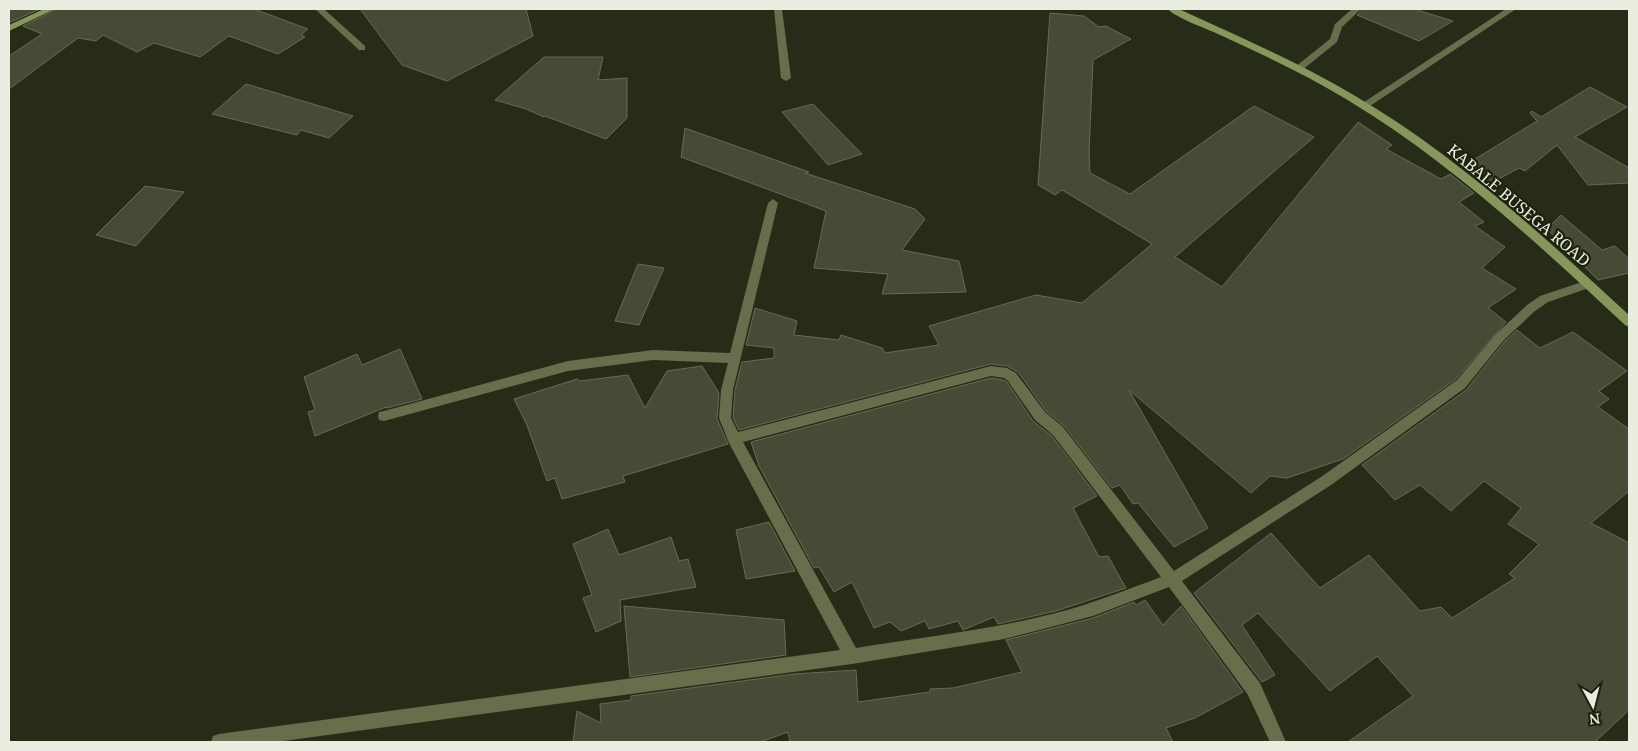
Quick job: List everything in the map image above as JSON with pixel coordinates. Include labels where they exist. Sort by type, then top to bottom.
[{"type":"street","points":[[9,28],[51,9]]},
{"type":"street","points":[[319,9],[362,48]]},
{"type":"street","points":[[778,9],[786,78]]},
{"type":"street","name":"KABALE BUSEGA ROAD","points":[[1172,9],[1298,69],[1364,106],[1449,163],[1498,202],[1629,322]]},
{"type":"street","points":[[1298,69],[1334,40],[1338,26],[1357,9]]},
{"type":"street","points":[[1364,106],[1512,9]]},
{"type":"street","points":[[773,203],[727,390],[726,418],[734,439],[852,656]]},
{"type":"street","points":[[219,742],[852,656],[1004,632],[1056,620],[1173,579],[1326,481],[1461,384],[1500,337],[1530,308],[1544,298],[1588,284]]},
{"type":"street","points":[[384,416],[568,366],[653,355],[735,358]]},
{"type":"street","points":[[734,439],[991,371],[1007,373],[1012,377],[1040,416],[1058,431],[1110,502],[1173,579],[1254,689],[1278,742]]},
{"type":"building","points":[[9,9],[40,9],[11,22],[9,21]]},
{"type":"building","points":[[57,9],[254,9],[308,29],[301,35],[305,37],[278,54],[229,36],[200,57],[154,43],[137,52],[103,35],[96,41],[78,38],[9,89],[9,56],[42,34],[23,26]]},
{"type":"building","points":[[360,9],[526,9],[533,36],[447,81],[402,65]]},
{"type":"building","points":[[1363,9],[1414,9],[1453,21],[1419,41],[1357,15]]},
{"type":"building","points":[[1050,13],[1084,16],[1099,27],[1106,26],[1131,39],[1093,60],[1089,152],[1090,173],[1130,194],[1254,106],[1314,137],[1175,257],[1222,287],[1358,122],[1392,145],[1386,149],[1441,179],[1450,174],[1474,193],[1459,202],[1484,222],[1475,226],[1505,247],[1482,268],[1516,289],[1488,308],[1506,322],[1456,379],[1343,459],[1287,478],[1270,476],[1251,493],[1129,390],[1208,528],[1174,547],[1138,503],[1133,504],[1120,485],[1112,488],[1064,426],[1046,411],[1018,372],[1007,366],[991,364],[739,430],[733,418],[735,390],[742,362],[774,358],[774,348],[746,345],[755,308],[797,321],[794,335],[839,340],[841,335],[882,348],[885,353],[939,345],[929,326],[1036,295],[1082,303],[1152,244],[1062,190],[1055,195],[1038,185]]},
{"type":"building","points":[[544,57],[603,57],[598,80],[627,78],[627,118],[606,139],[526,109],[495,100]]},
{"type":"building","points":[[246,84],[353,116],[329,138],[301,130],[297,135],[212,114]]},
{"type":"building","points":[[1590,87],[1627,107],[1575,137],[1629,168],[1629,183],[1588,185],[1557,145],[1525,171],[1519,168],[1486,186],[1462,167],[1537,121],[1530,113],[1532,111],[1541,117]]},
{"type":"building","points":[[813,104],[862,154],[828,165],[782,112]]},
{"type":"building","points":[[685,128],[809,172],[805,173],[915,209],[925,219],[902,250],[959,261],[966,292],[882,294],[888,274],[814,268],[826,211],[681,157]]},
{"type":"building","points":[[145,186],[184,192],[136,246],[96,235]]},
{"type":"building","points":[[1561,215],[1602,250],[1615,246],[1629,259],[1629,273],[1598,280],[1547,229]]},
{"type":"building","points":[[638,264],[664,268],[639,325],[615,321]]},
{"type":"building","points":[[1517,330],[1540,348],[1573,332],[1627,371],[1599,391],[1609,399],[1598,407],[1629,429],[1629,491],[1591,523],[1629,543],[1629,710],[1595,742],[1348,742],[1413,696],[1377,656],[1330,691],[1258,613],[1242,625],[1275,675],[1262,682],[1194,593],[1271,533],[1320,588],[1369,555],[1420,611],[1441,607],[1452,618],[1515,578],[1509,574],[1539,544],[1508,524],[1521,508],[1484,481],[1451,511],[1420,485],[1395,500],[1362,465],[1466,390],[1505,341]]},
{"type":"building","points":[[400,349],[422,399],[386,407],[315,436],[308,412],[315,410],[304,377],[357,354],[362,365]]},
{"type":"building","points":[[702,366],[719,393],[717,419],[728,444],[623,476],[625,482],[562,499],[555,478],[547,481],[527,425],[514,399],[577,379],[580,381],[628,375],[645,408],[667,371]]},
{"type":"building","points":[[991,378],[1007,382],[1033,421],[1052,436],[1097,496],[1073,508],[1099,557],[1108,556],[1126,588],[1056,611],[998,624],[994,617],[963,630],[958,621],[929,629],[925,621],[901,631],[890,622],[874,628],[852,582],[834,592],[819,567],[814,568],[759,466],[751,442]]},
{"type":"building","points":[[769,522],[795,571],[746,579],[736,530]]},
{"type":"building","points":[[608,529],[619,555],[671,537],[679,561],[688,559],[696,587],[620,600],[621,621],[596,632],[583,598],[592,595],[573,544]]},
{"type":"building","points":[[1145,600],[1163,625],[1181,606],[1243,692],[1195,718],[1166,728],[1173,742],[790,742],[788,732],[760,742],[573,742],[577,711],[601,723],[600,704],[631,700],[631,696],[794,674],[856,670],[858,702],[930,692],[930,689],[953,688],[1022,672],[1006,640],[1093,618],[1134,602],[1136,605]]},
{"type":"building","points":[[624,606],[784,620],[786,655],[630,677]]}]
